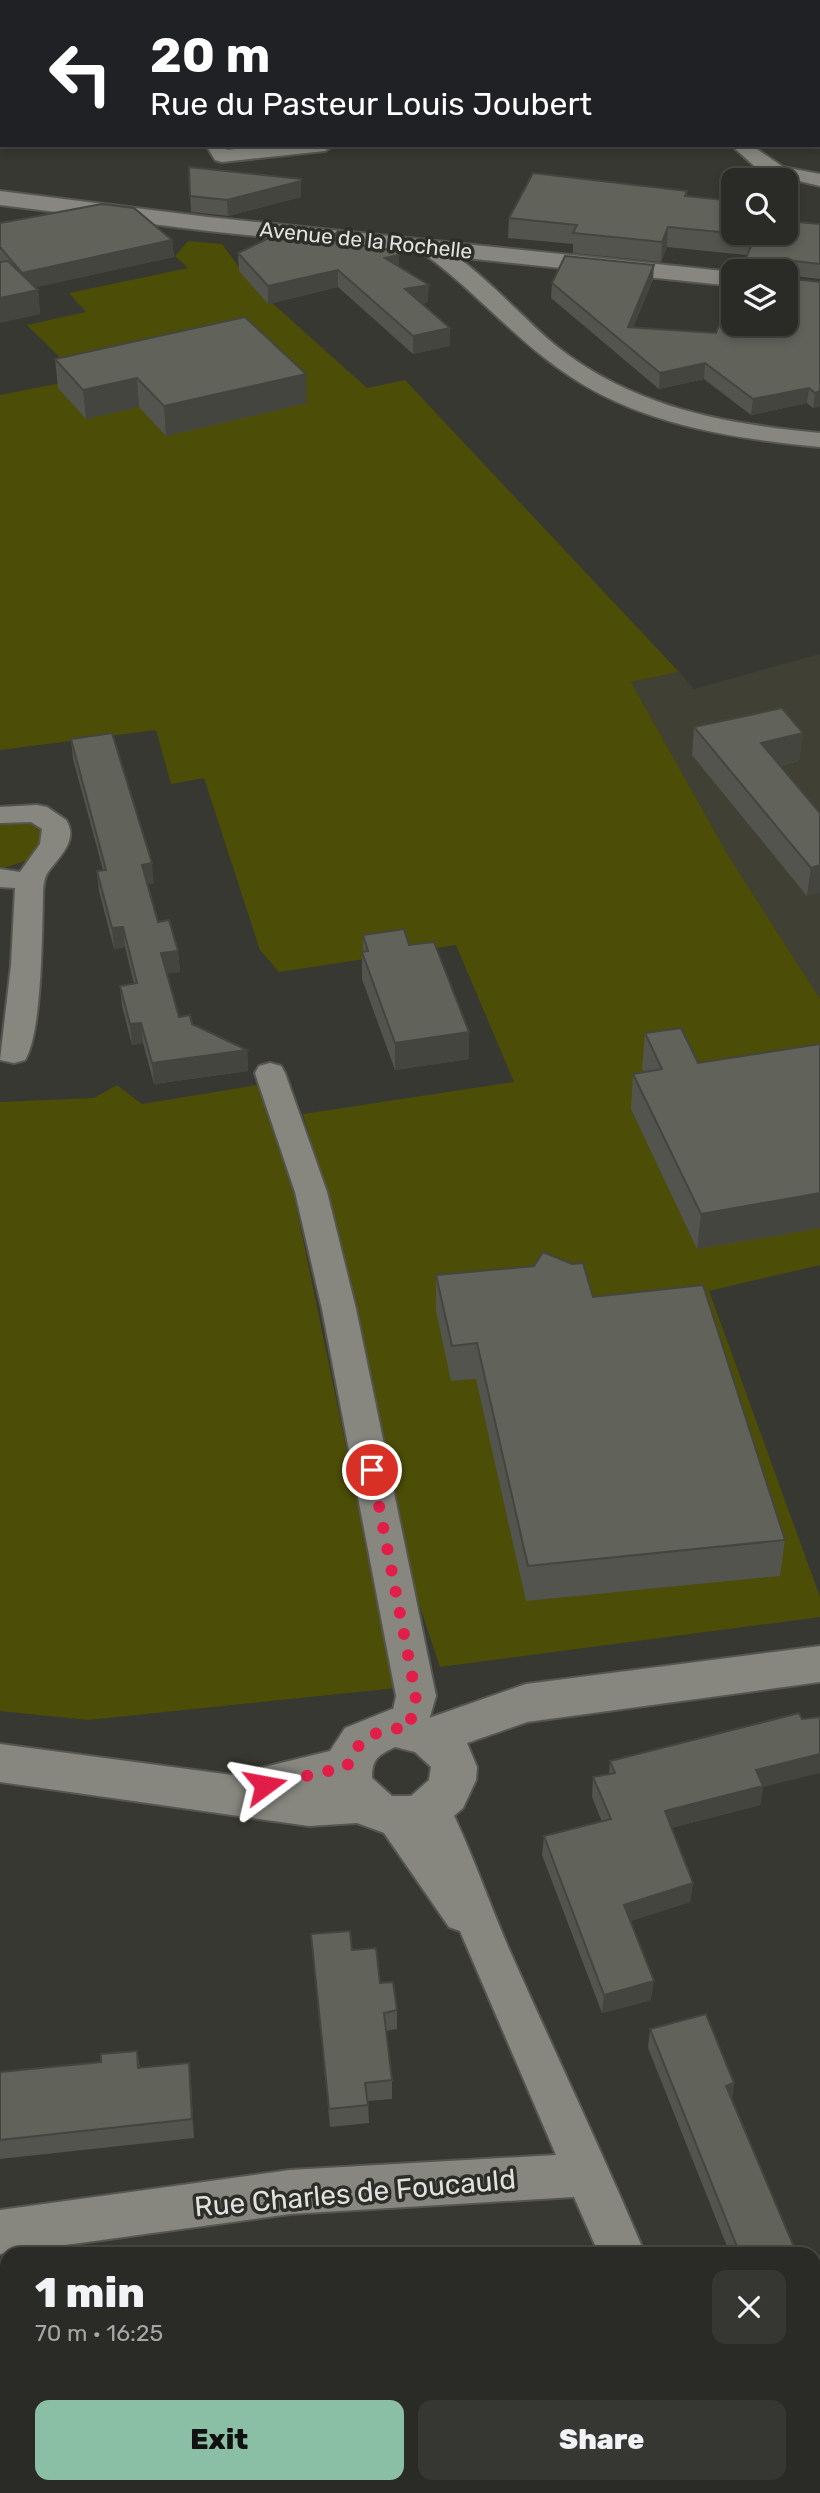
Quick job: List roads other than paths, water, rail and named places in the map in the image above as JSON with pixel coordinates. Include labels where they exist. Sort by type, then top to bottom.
[{"type":"main road","name":"Avenue de la Rochelle","points":[[0,198],[721,278]]},
{"type":"main road","points":[[383,1799],[352,1753],[362,1741],[376,1733],[431,1744],[497,1724],[526,1703],[820,1664]]},
{"type":"main road","points":[[0,1763],[309,1806],[449,1790],[431,1744]]},
{"type":"street","points":[[216,147],[222,156],[306,147]]},
{"type":"street","points":[[742,147],[760,166],[820,180]]},
{"type":"street","points":[[427,247],[478,287],[566,365],[626,398],[720,428],[820,440]]},
{"type":"street","points":[[478,287],[477,275],[499,254]]},
{"type":"street","points":[[0,816],[37,813],[56,826],[58,837],[51,853],[30,881],[26,969],[7,1052]]},
{"type":"street","points":[[0,878],[30,881]]},
{"type":"street","points":[[270,1073],[311,1192],[350,1361],[416,1696],[431,1744]]},
{"type":"street","points":[[383,1799],[486,1945],[619,2247]]},
{"type":"street","name":"Rue Charles de Foucauld","points":[[0,2232],[290,2192],[586,2175]]}]
